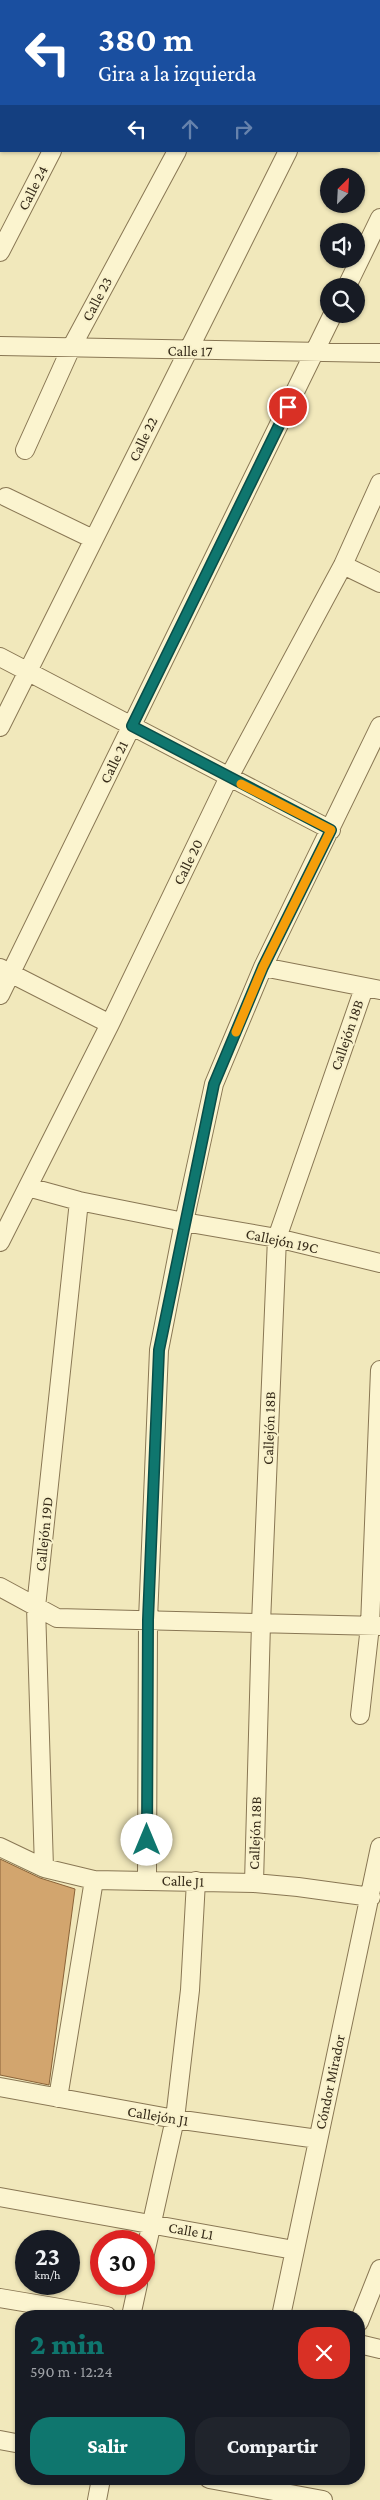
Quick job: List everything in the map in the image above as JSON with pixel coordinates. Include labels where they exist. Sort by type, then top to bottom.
[{"type":"street","name":"Calle 24","points":[[0,252],[51,152]]},
{"type":"street","name":"Calle 23","points":[[25,450],[71,348],[176,152]]},
{"type":"street","name":"Calle 22","points":[[0,727],[287,152]]},
{"type":"street","points":[[351,278],[380,218]]},
{"type":"street","name":"Calle 21","points":[[0,995],[5,970],[132,726],[329,323]]},
{"type":"street","name":"Calle 17","points":[[0,346],[187,351],[380,353]]},
{"type":"street","name":"Calle 20","points":[[0,1242],[110,1024],[229,778],[343,565],[380,483]]},
{"type":"street","points":[[6,497],[93,539]]},
{"type":"street","points":[[343,565],[380,583]]},
{"type":"street","points":[[0,657],[331,830]]},
{"type":"street","points":[[147,1880],[148,1620],[159,1350],[184,1222],[214,1084],[263,967],[380,726]]},
{"type":"street","points":[[263,967],[372,989]]},
{"type":"street","points":[[5,970],[110,1024]]},
{"type":"street","name":"Callejón 18B","points":[[254,1884],[261,1623],[277,1238],[372,989]]},
{"type":"street","name":"Callejón 19C","points":[[28,1187],[79,1201],[277,1238],[380,1263]]},
{"type":"street","name":"Callejón 19D","points":[[44,1868],[36,1607],[79,1201]]},
{"type":"street","points":[[360,1714],[375,1626],[380,1370]]},
{"type":"street","points":[[0,1587],[56,1618],[375,1626]]},
{"type":"street","name":"Calle J1","points":[[0,1847],[44,1868],[94,1880],[196,1881],[254,1884],[298,1887],[371,1898]]},
{"type":"street","name":"Cóndor Mirador","points":[[282,2310],[379,1857]]},
{"type":"street","points":[[58,2098],[94,1880]]},
{"type":"street","points":[[151,2230],[175,2119],[190,1990],[196,1881]]},
{"type":"street","name":"Callejón J1","points":[[0,2087],[175,2119],[318,2139]]},
{"type":"street","name":"Calle L1","points":[[0,2197],[294,2250]]},
{"type":"street","points":[[364,2310],[380,2269]]},
{"type":"street","points":[[132,2310],[135,2295]]},
{"type":"street","points":[[0,2298],[71,2310]]},
{"type":"street","points":[[365,2345],[380,2349]]},
{"type":"street","points":[[0,2440],[15,2443]]},
{"type":"street","points":[[97,2500],[100,2485]]},
{"type":"street","points":[[242,2485],[323,2500]]},
{"type":"building","points":[[0,1859],[40,1878],[75,1889],[49,2085],[0,2075]]},
{"type":"slow traffic","points":[[236,1032],[263,967],[331,830],[241,784]]},
{"type":"route","points":[[147,1840],[148,1620],[159,1350],[214,1084],[263,967],[331,830],[132,726],[288,407]]}]
